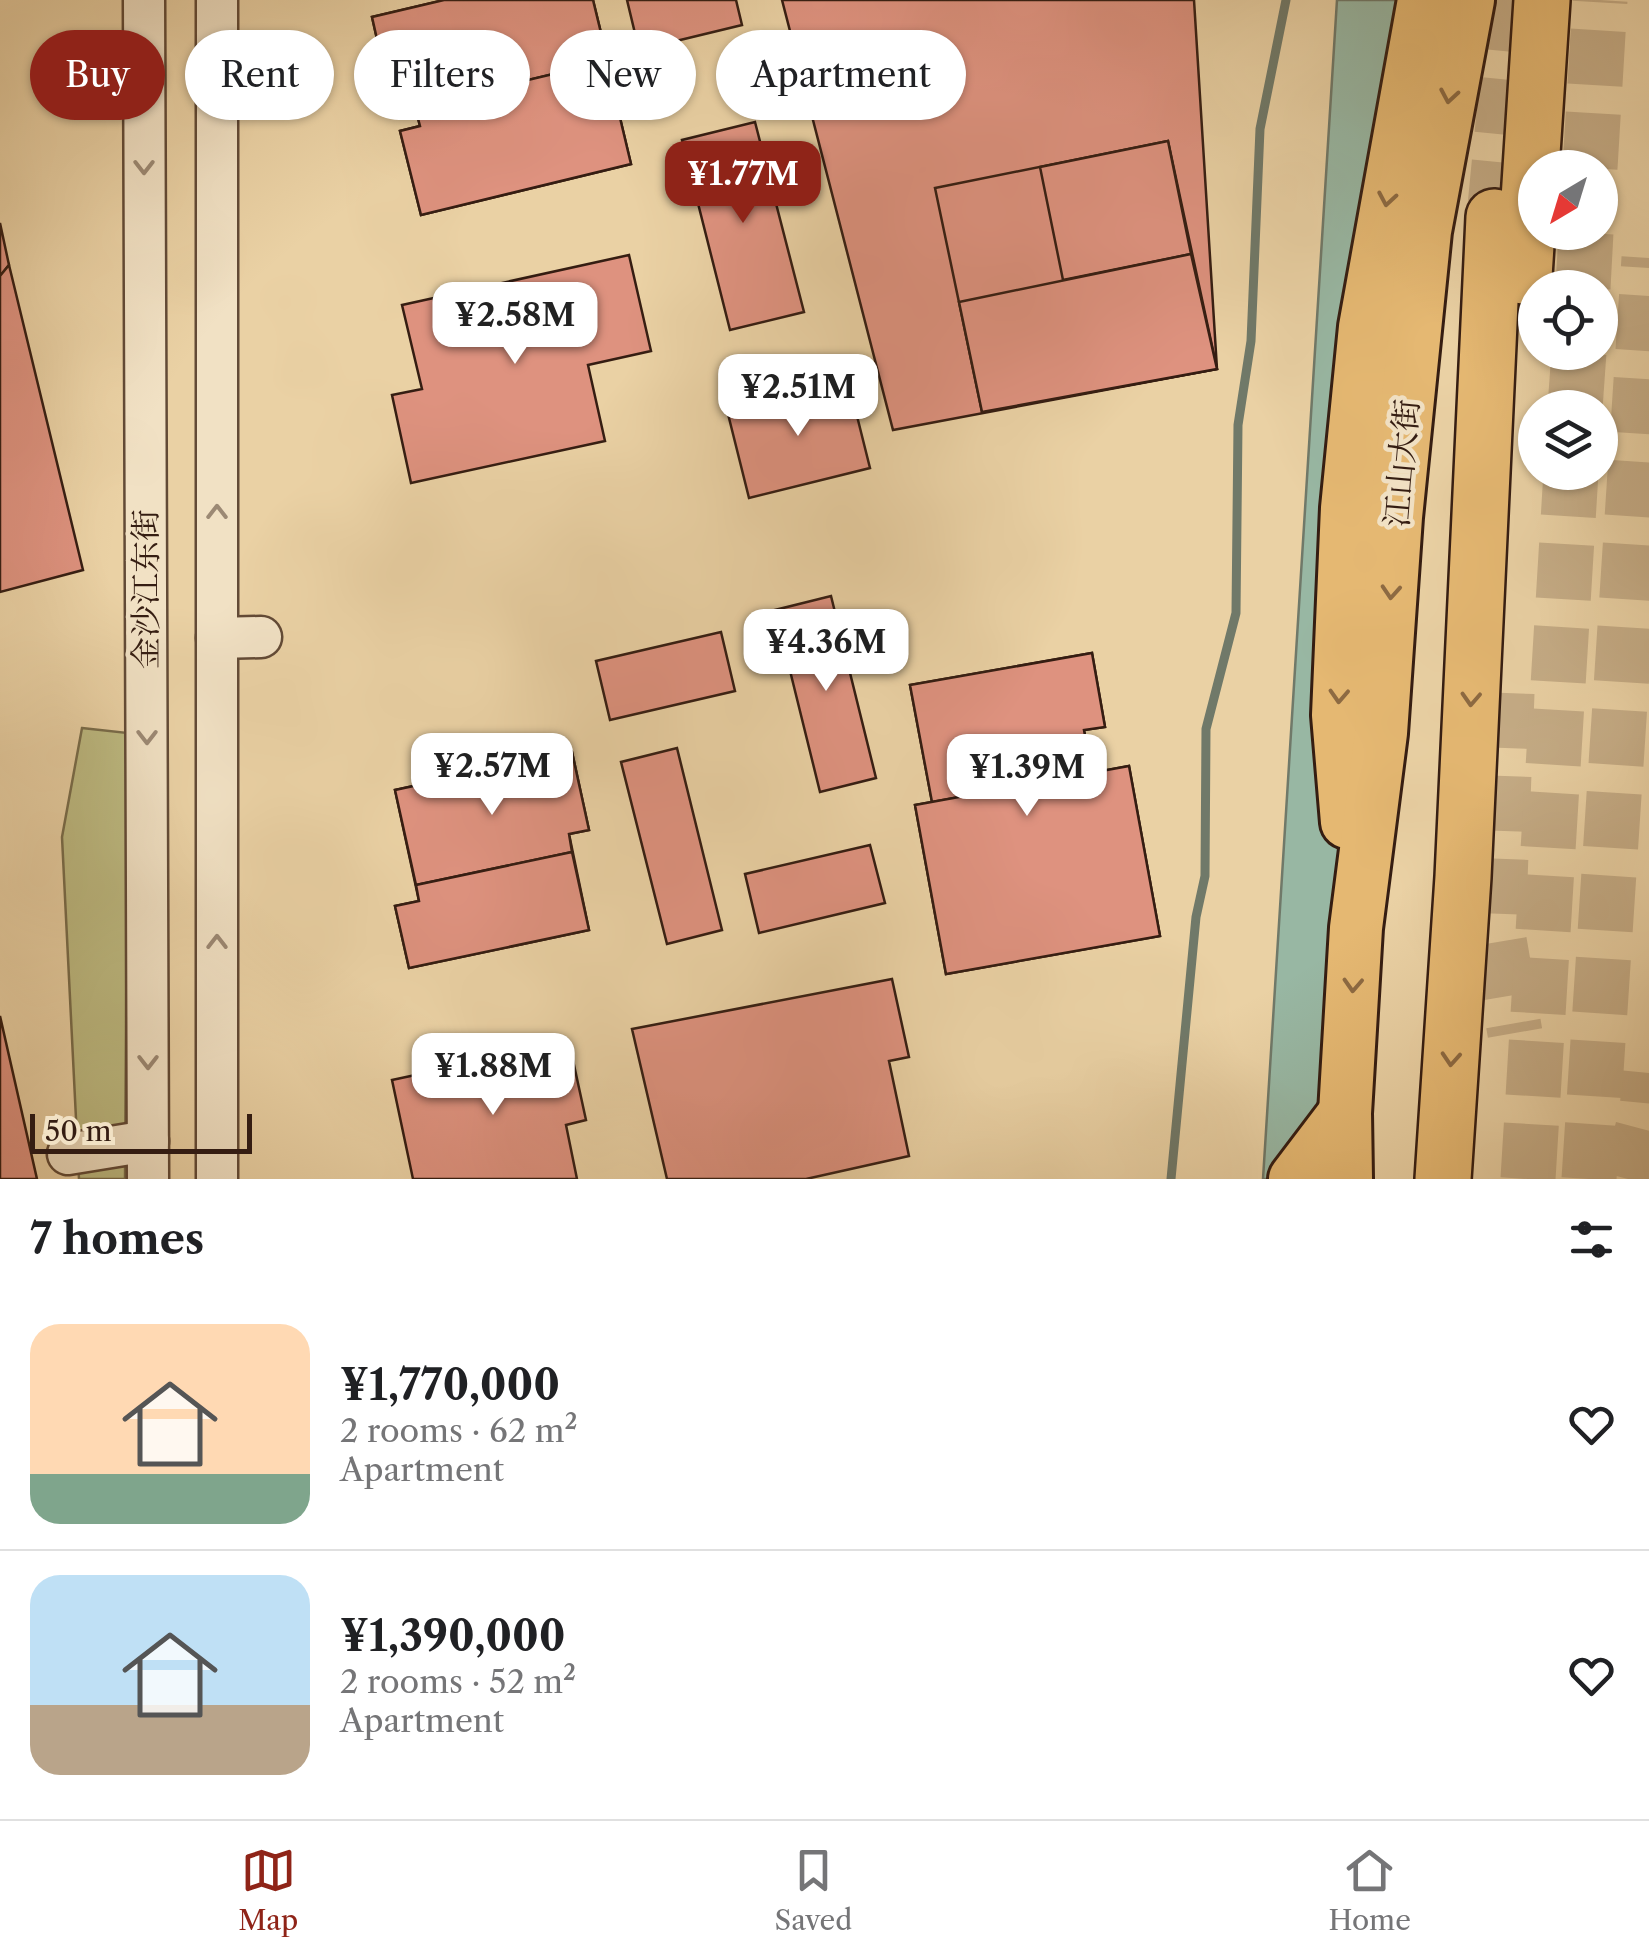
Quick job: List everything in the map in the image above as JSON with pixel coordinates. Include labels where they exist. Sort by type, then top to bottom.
[{"type":"highway","points":[[1507,693],[1518,374],[1542,0]]},
{"type":"highway","points":[[1443,1179],[1463,876],[1494,217]]},
{"type":"main road","name":"江山大街","points":[[1356,928],[1338,715],[1348,508],[1365,326],[1424,0]]},
{"type":"main road","name":"江山大街","points":[[1346,1179],[1345,1113],[1356,928],[1380,733],[1396,517],[1425,231],[1468,0]]},
{"type":"main road","points":[[1295,1179],[1345,1113]]},
{"type":"street","name":"金沙江东街","points":[[144,0],[148,1160]]},
{"type":"street","points":[[216,0],[234,554],[217,638],[217,1179]]},
{"type":"street","points":[[217,638],[262,637]]},
{"type":"street","points":[[68,1154],[148,1160]]},
{"type":"shaded area","points":[[1337,0],[1427,0],[1338,1179],[1263,1179]]},
{"type":"shaded area","points":[[82,728],[128,733],[125,1179],[79,1179],[62,837]]},
{"type":"building","points":[[444,0],[593,0],[600,30],[550,30],[550,120],[621,120],[631,164],[421,215],[400,131],[420,126],[418,120],[530,120],[530,30],[375,30],[372,17]]},
{"type":"building","points":[[444,0],[593,0],[600,30],[550,30],[550,75],[530,80],[530,30],[375,30],[372,17]]},
{"type":"building","points":[[627,0],[736,0],[742,25],[696,36],[696,30],[634,30]]},
{"type":"building","points":[[782,0],[1194,0],[1217,369],[893,430],[813,120],[966,120],[966,30],[790,30]]},
{"type":"building","points":[[550,75],[550,120],[621,120],[631,164],[421,215],[400,131],[420,126],[418,120],[530,120],[530,80]]},
{"type":"building","points":[[755,122],[804,312],[730,330],[682,140]]},
{"type":"building","points":[[1168,141],[1217,369],[982,412],[935,188]]},
{"type":"building","points":[[1168,141],[1191,254],[1063,280],[1040,167]]},
{"type":"building","points":[[0,223],[9,265],[0,276]]},
{"type":"building","points":[[1191,254],[1217,369],[982,412],[959,302]]},
{"type":"building","points":[[629,255],[651,351],[588,365],[605,441],[411,483],[392,395],[422,389],[402,305]]},
{"type":"building","points":[[9,265],[83,570],[0,592],[0,276]]},
{"type":"building","points":[[848,380],[870,468],[749,498],[727,410]]},
{"type":"building","points":[[831,596],[876,778],[820,792],[775,610]]},
{"type":"building","points":[[721,632],[735,691],[610,720],[596,661]]},
{"type":"building","points":[[1092,653],[1105,727],[1084,730],[1092,773],[1129,766],[1160,936],[946,974],[915,805],[932,802],[910,685]]},
{"type":"building","points":[[1092,653],[1105,727],[1084,730],[1092,773],[932,802],[910,685]]},
{"type":"building","points":[[677,748],[722,930],[667,944],[621,762]]},
{"type":"building","points":[[572,752],[589,830],[569,834],[589,930],[409,968],[395,906],[419,901],[395,790]]},
{"type":"building","points":[[572,752],[589,830],[569,834],[572,852],[416,885],[395,790]]},
{"type":"building","points":[[1129,766],[1160,936],[946,974],[915,805]]},
{"type":"building","points":[[870,845],[885,903],[759,933],[745,874]]},
{"type":"building","points":[[572,852],[589,930],[409,968],[395,906],[419,901],[416,885]]},
{"type":"building","points":[[892,979],[909,1057],[889,1061],[909,1156],[806,1179],[667,1179],[632,1029]]},
{"type":"building","points":[[0,1016],[37,1179],[0,1179]]},
{"type":"building","points":[[569,1042],[586,1120],[566,1125],[577,1179],[413,1179],[392,1080]]},
{"type":"waterway","points":[[1171,1179],[1196,917],[1205,876],[1206,729],[1236,613],[1238,425],[1251,341],[1260,129],[1286,0]]},
{"type":"tunnel","points":[[1494,217],[1515,0]]},
{"type":"tunnel","points":[[1591,150],[1600,0]]},
{"type":"tunnel","points":[[1584,270],[1585,250]]},
{"type":"tunnel","points":[[1589,1179],[1649,258]]},
{"type":"tunnel","points":[[1576,390],[1578,370]]},
{"type":"tunnel","points":[[1528,1179],[1570,490]]},
{"type":"tunnel","points":[[1507,693],[1498,934],[1515,1033]]},
{"type":"tunnel","points":[[1628,1179],[1645,1114],[1649,1073]]}]
